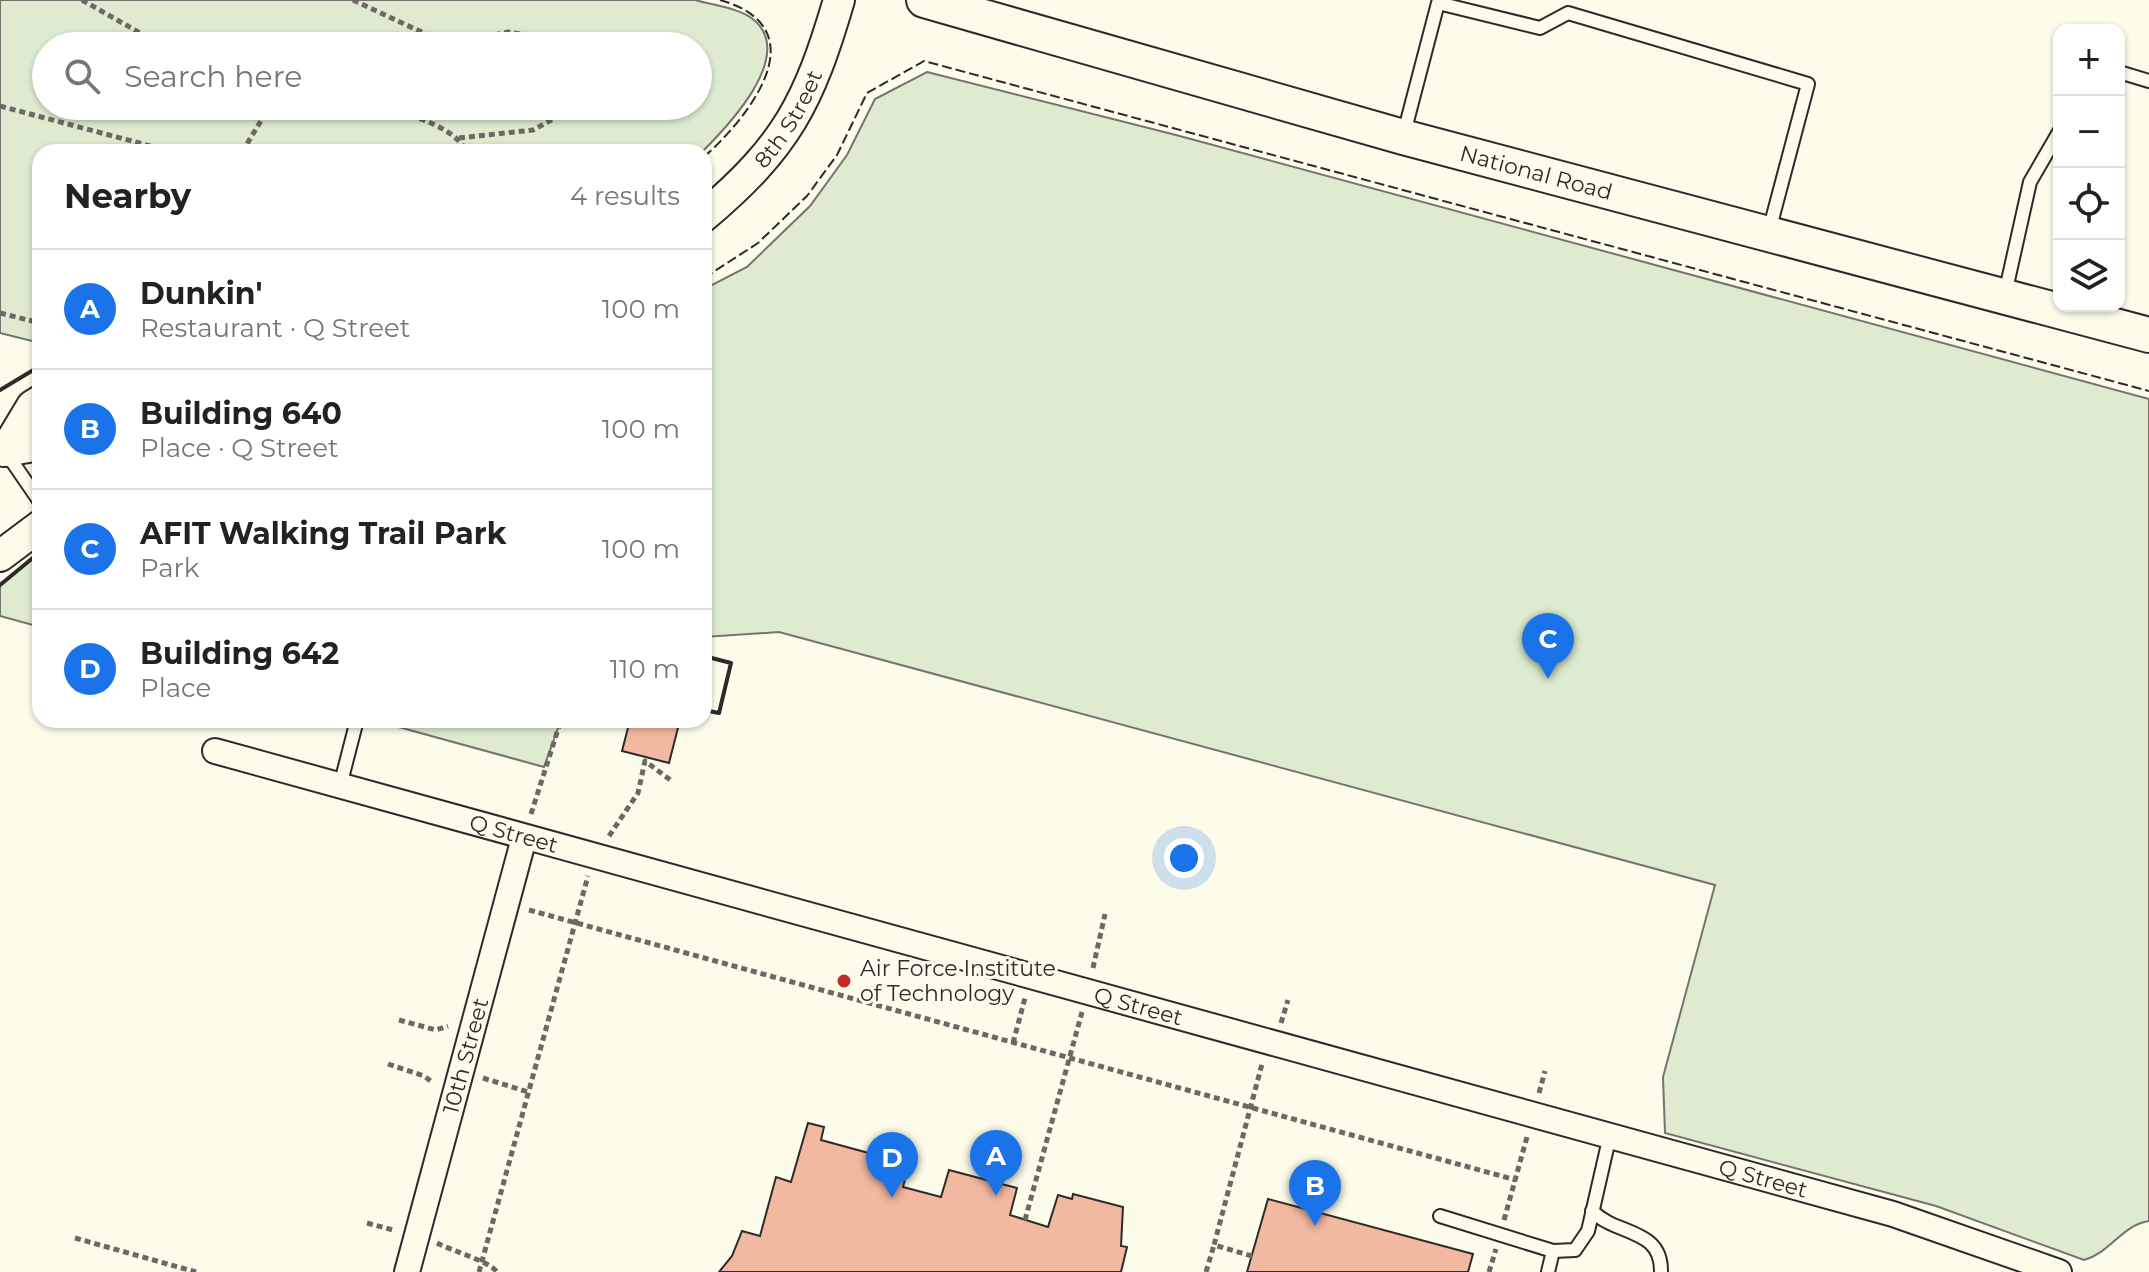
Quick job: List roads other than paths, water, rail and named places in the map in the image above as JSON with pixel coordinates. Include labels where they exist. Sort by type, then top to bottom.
[{"type":"main road","name":"National Road","points":[[924,0],[1403,137],[2149,335]]},
{"type":"street","name":"8th Street","points":[[712,209],[754,170],[801,107],[819,69],[839,0]]},
{"type":"street","points":[[3,452],[32,406]]},
{"type":"street","points":[[3,452],[32,425]]},
{"type":"street","points":[[3,452],[32,439]]},
{"type":"street","points":[[3,452],[32,447]]},
{"type":"street","points":[[0,556],[32,532]]},
{"type":"street","name":"Q Street","points":[[215,751],[1893,1214],[2059,1272]]},
{"type":"street","name":"10th Street","points":[[407,1272],[524,838]]},
{"type":"lane","points":[[1403,137],[1438,3],[1540,28],[1568,13],[1808,84],[1769,234]]},
{"type":"lane","points":[[2125,74],[2149,81]]},
{"type":"lane","points":[[2004,296],[2030,182],[2053,142]]},
{"type":"lane","points":[[3,452],[32,491]]},
{"type":"lane","points":[[340,786],[355,728]]},
{"type":"lane","points":[[1440,1216],[1553,1251],[1575,1250],[1581,1244],[1592,1211],[1610,1135]]},
{"type":"lane","points":[[1592,1211],[1603,1221],[1652,1242],[1661,1255],[1661,1272]]},
{"type":"lane","points":[[1548,1272],[1553,1251]]},
{"type":"place","name":"AFIT Walking Trail Park","points":[[1548,679]]},
{"type":"place","name":"Air Force Institute of Technology","points":[[844,981]]},
{"type":"place","name":"Dunkin'","points":[[996,1196]]},
{"type":"place","name":"Building 642","points":[[892,1198]]},
{"type":"place","name":"Building 640","points":[[1315,1226]]}]
